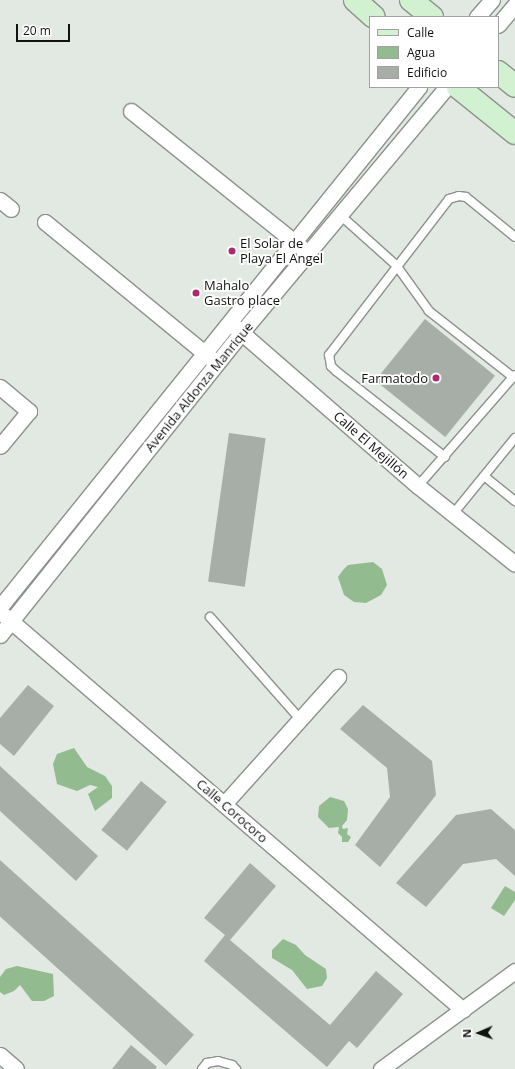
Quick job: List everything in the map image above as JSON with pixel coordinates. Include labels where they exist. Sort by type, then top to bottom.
[{"type":"street","points":[[355,0],[373,16]]},
{"type":"street","points":[[411,0],[431,16]]},
{"type":"street","points":[[478,16],[492,0]]},
{"type":"street","points":[[499,24],[515,5]]},
{"type":"street","points":[[499,73],[515,86]]},
{"type":"street","name":"Avenida Aldonza Manrique","points":[[0,607],[418,88]]},
{"type":"street","name":"Avenida Aldonza Manrique","points":[[0,635],[6,617],[217,364],[339,214],[446,88]]},
{"type":"street","points":[[459,88],[515,133]]},
{"type":"street","points":[[131,111],[308,252]]},
{"type":"street","points":[[45,222],[217,364]]},
{"type":"street","name":"Calle El Mejillón","points":[[229,323],[418,486],[515,564]]},
{"type":"street","points":[[0,387],[29,411],[0,446]]},
{"type":"street","name":"Calle Corocoro","points":[[6,617],[463,1010]]},
{"type":"street","points":[[224,804],[338,677]]},
{"type":"street","points":[[381,1069],[515,971]]},
{"type":"street","points":[[0,1055],[16,1069]]},
{"type":"lane","points":[[445,458],[331,366],[329,360],[330,351],[436,214],[454,196],[466,197],[515,237]]},
{"type":"lane","points":[[339,214],[396,265],[429,311],[514,376],[445,458],[418,486]]},
{"type":"lane","points":[[453,514],[484,476],[514,443]]},
{"type":"lane","points":[[484,476],[515,501]]},
{"type":"lane","points":[[210,617],[300,719]]},
{"type":"lane","points":[[202,1069],[207,1063],[218,1061],[232,1065],[236,1069]]},
{"type":"water","points":[[373,562],[382,569],[387,585],[381,595],[366,603],[354,602],[344,595],[338,577],[348,565]]},
{"type":"water","points":[[74,748],[87,767],[105,776],[112,786],[112,798],[95,811],[88,794],[98,787],[90,785],[77,791],[57,784],[53,764],[57,754]]},
{"type":"water","points":[[330,797],[344,801],[348,809],[347,820],[342,826],[343,829],[348,828],[347,834],[351,837],[348,842],[342,842],[342,837],[338,833],[339,827],[329,828],[318,817],[319,806]]},
{"type":"water","points":[[505,886],[515,892],[515,900],[504,916],[491,908]]},
{"type":"water","points":[[283,939],[296,945],[305,955],[326,969],[327,978],[322,986],[307,989],[292,970],[272,958],[272,950]]},
{"type":"water","points":[[17,966],[53,974],[54,996],[44,1001],[32,1001],[20,985],[14,991],[4,995],[0,992],[0,977],[6,969]]},
{"type":"building","name":"Farmatodo","points":[[425,319],[495,376],[445,437],[375,380]]},
{"type":"building","points":[[229,433],[266,438],[245,587],[208,582]]},
{"type":"building","points":[[28,685],[54,706],[14,756],[0,744],[0,718]]},
{"type":"building","points":[[363,705],[432,761],[436,795],[380,867],[355,845],[390,797],[387,768],[340,729]]},
{"type":"building","points":[[0,766],[98,856],[76,881],[0,811]]},
{"type":"building","points":[[141,781],[167,802],[127,851],[101,830]]},
{"type":"building","points":[[491,809],[515,830],[515,876],[496,859],[463,864],[426,907],[396,883],[456,815]]},
{"type":"building","points":[[0,860],[194,1035],[166,1066],[0,917]]},
{"type":"building","points":[[250,863],[276,886],[230,940],[330,1025],[376,971],[403,994],[357,1048],[349,1041],[327,1067],[204,961],[225,935],[204,918]]},
{"type":"building","points":[[131,1045],[157,1067],[155,1069],[112,1069]]},
{"type":"place","name":"El Solar de Playa El Angel","points":[[232,251]]},
{"type":"place","name":"Mahalo Gastro place","points":[[196,293]]},
{"type":"place","name":"Farmatodo","points":[[436,378]]}]
